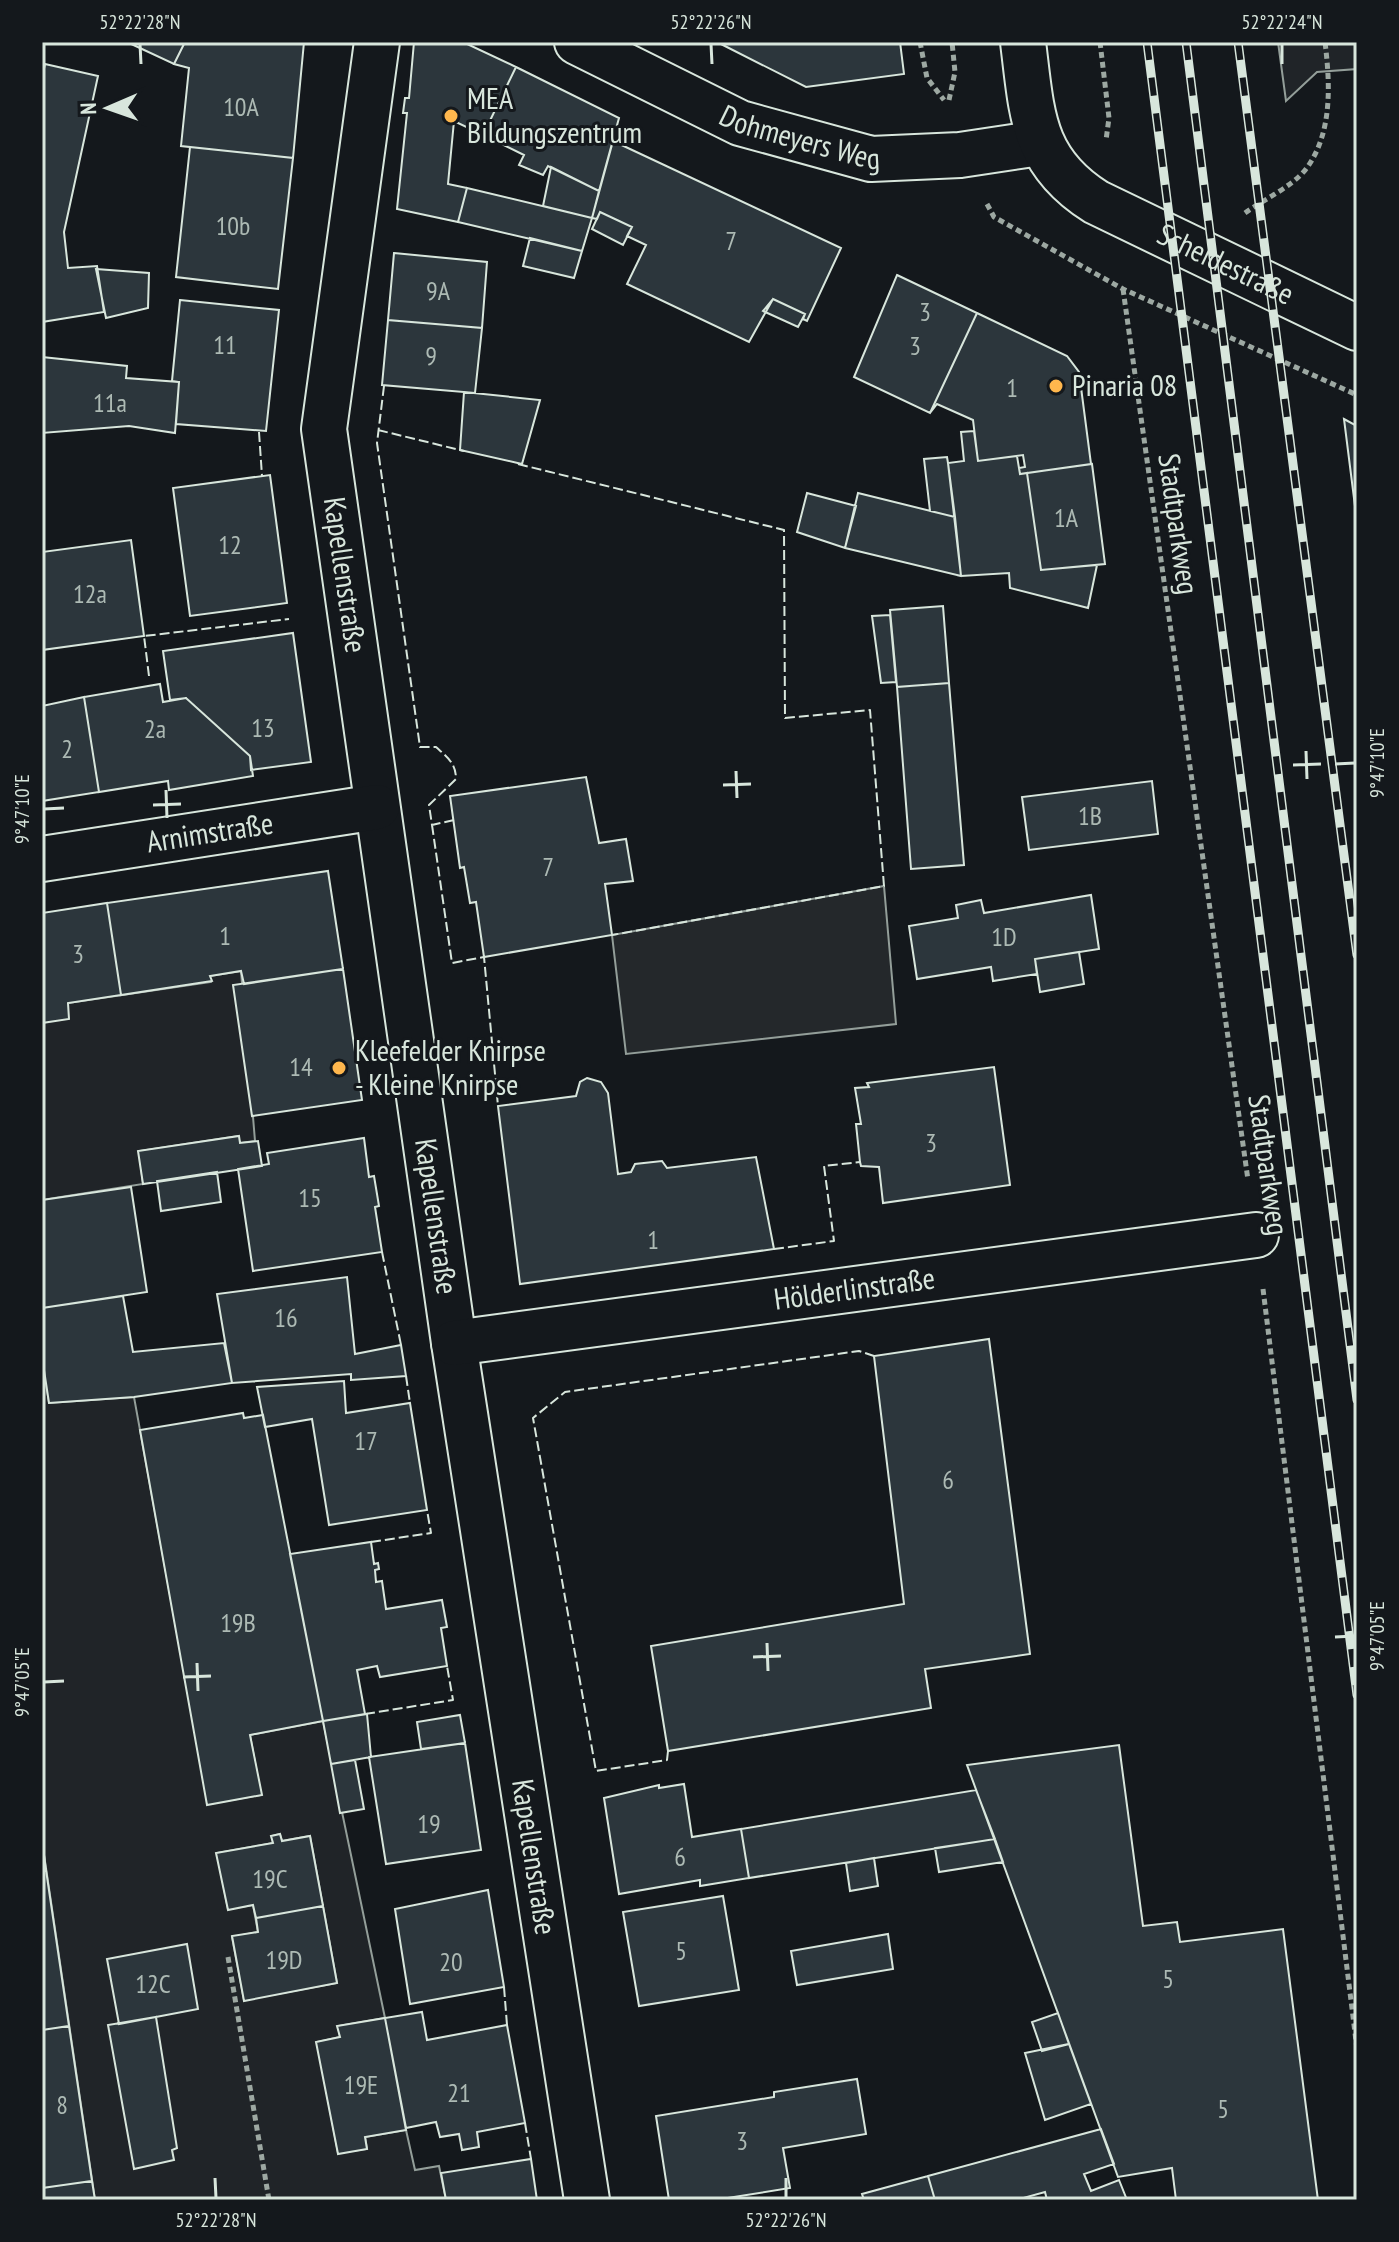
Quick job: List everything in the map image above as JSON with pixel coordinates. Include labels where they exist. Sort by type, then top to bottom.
[{"type":"street","name":"Kapellenstraße","points":[[377,42],[324,429],[454,1343],[587,2200]]},
{"type":"street","name":"Dohmeyers Weg","points":[[577,42],[740,123],[871,159],[960,155],[1040,143]]},
{"type":"street","points":[[1023,42],[1040,143]]},
{"type":"street","name":"Scheidestraße","points":[[1040,143],[1067,184],[1096,202],[1356,322]]},
{"type":"street","name":"Arnimstraße","points":[[42,859],[377,807]]},
{"type":"street","name":"Hölderlinstraße","points":[[454,1343],[1256,1235]]},
{"type":"path","points":[[920,42],[927,78],[948,105],[955,72],[952,42]]},
{"type":"path","points":[[1100,42],[1109,118],[1105,146]]},
{"type":"path","points":[[1234,220],[1305,171],[1318,146],[1331,92],[1325,42]]},
{"type":"path","points":[[1085,270],[1357,395]]},
{"type":"path","name":"Stadtparkweg","points":[[1123,289],[1256,1235],[1357,2049]]},
{"type":"path","points":[[228,1957],[269,2200]]},
{"type":"shaded area","points":[[1278,42],[1357,42],[1357,69],[1317,72],[1286,101]]},
{"type":"shaded area","points":[[884,886],[896,1024],[626,1054],[612,935]]},
{"type":"shaded area","points":[[241,971],[255,1141],[240,1143],[238,1136],[139,1151],[143,1184],[42,1200],[42,1023],[68,1003],[211,982],[210,976]]},
{"type":"shaded area","points":[[42,1357],[49,1403],[134,1397],[208,1804],[261,1795],[250,1735],[323,1721],[385,2018],[338,2026],[340,2037],[317,2042],[338,2153],[367,2149],[365,2137],[406,2130],[415,2170],[439,2166],[446,2200],[95,2200],[42,1841]],"holes":[[[280,1834],[282,1841],[310,1836],[337,1983],[244,2000],[232,1937],[258,1932],[253,1905],[228,1909],[217,1853],[273,1843],[272,1836]]]},
{"type":"building","points":[[127,42],[185,42],[174,64]]},
{"type":"building","points":[[185,42],[304,42],[293,158],[181,146],[189,68],[174,64]]},
{"type":"building","points":[[414,42],[463,42],[516,67],[483,135],[454,121],[448,184],[467,188],[458,222],[397,209],[407,113],[403,113],[405,98],[409,98]]},
{"type":"building","points":[[717,42],[900,42],[904,74],[806,87]]},
{"type":"building","points":[[45,64],[98,76],[64,232],[68,268],[97,266],[104,312],[42,322],[42,78]]},
{"type":"building","points":[[516,67],[619,118],[599,191],[548,166],[543,175],[519,165],[524,155],[483,135]]},
{"type":"building","points":[[613,141],[841,248],[807,321],[803,319],[805,314],[773,299],[749,342],[627,284],[646,245],[627,236],[632,227],[600,212],[597,219],[592,218]]},
{"type":"building","points":[[190,147],[293,158],[278,289],[176,277]]},
{"type":"building","points":[[551,167],[599,191],[592,218],[543,206]]},
{"type":"building","points":[[467,188],[592,218],[582,251],[458,222]]},
{"type":"building","points":[[600,212],[632,227],[623,245],[592,229]]},
{"type":"building","points":[[530,238],[582,251],[574,278],[523,266]]},
{"type":"building","points":[[394,253],[487,262],[482,328],[388,320]]},
{"type":"building","points":[[96,269],[149,273],[148,308],[106,318]]},
{"type":"building","points":[[897,275],[977,313],[930,413],[854,377]]},
{"type":"building","points":[[773,299],[805,314],[798,327],[763,311]]},
{"type":"building","points":[[180,300],[279,310],[266,431],[176,424],[179,382],[172,381]]},
{"type":"building","points":[[977,313],[1067,356],[1079,372],[1091,464],[1020,474],[1019,468],[1025,467],[1023,455],[978,461],[973,420],[937,404],[930,413]]},
{"type":"building","points":[[388,320],[482,328],[475,393],[382,385]]},
{"type":"building","points":[[42,357],[127,366],[126,378],[179,382],[175,433],[129,426],[42,433]]},
{"type":"building","points":[[464,392],[540,400],[522,464],[460,450]]},
{"type":"building","points":[[1344,419],[1357,426],[1357,522]]},
{"type":"building","points":[[974,431],[978,461],[1017,456],[1020,474],[1027,473],[1041,570],[1097,565],[1088,608],[1010,588],[1009,573],[961,576],[948,463],[964,461],[961,432]]},
{"type":"building","points":[[947,457],[955,517],[930,511],[924,459]]},
{"type":"building","points":[[1092,464],[1105,564],[1041,570],[1027,473]]},
{"type":"building","points":[[270,475],[287,603],[190,616],[173,488]]},
{"type":"building","points":[[807,493],[856,506],[845,548],[797,532]]},
{"type":"building","points":[[858,493],[955,517],[961,576],[845,548]]},
{"type":"building","points":[[131,540],[144,636],[42,650],[42,552]]},
{"type":"building","points":[[943,606],[949,683],[897,687],[890,610]]},
{"type":"building","points":[[890,615],[896,682],[881,683],[872,616]]},
{"type":"building","points":[[293,633],[311,762],[251,770],[250,756],[186,698],[170,700],[163,651]]},
{"type":"building","points":[[949,683],[964,865],[911,869],[897,687]]},
{"type":"building","points":[[160,684],[163,702],[186,698],[250,756],[253,776],[169,790],[168,781],[99,792],[84,697]]},
{"type":"building","points":[[84,697],[99,792],[42,801],[42,706]]},
{"type":"building","points":[[586,777],[599,843],[626,839],[633,881],[605,884],[612,935],[484,957],[476,902],[470,903],[464,867],[460,868],[450,796]]},
{"type":"building","points":[[1152,781],[1158,834],[1029,850],[1022,797]]},
{"type":"building","points":[[328,871],[343,969],[244,984],[241,971],[210,976],[212,981],[121,995],[107,903]]},
{"type":"building","points":[[1091,895],[1099,949],[1035,959],[1037,974],[993,981],[991,967],[917,979],[909,926],[958,918],[956,905],[981,900],[984,913]]},
{"type":"building","points":[[107,903],[121,995],[68,1003],[69,1019],[42,1023],[42,913]]},
{"type":"building","points":[[1079,952],[1084,984],[1040,992],[1035,959]]},
{"type":"building","points":[[343,969],[362,1100],[252,1116],[233,985]]},
{"type":"building","points":[[994,1067],[1010,1185],[883,1203],[879,1167],[861,1166],[860,1162],[856,1124],[861,1124],[855,1088],[869,1087],[867,1083]]},
{"type":"building","points":[[587,1078],[601,1082],[608,1093],[618,1174],[631,1172],[635,1164],[662,1161],[667,1168],[756,1157],[774,1249],[520,1284],[498,1106],[576,1096],[580,1082]]},
{"type":"building","points":[[239,1136],[240,1143],[258,1141],[262,1166],[143,1184],[138,1151]]},
{"type":"building","points":[[364,1138],[369,1177],[374,1176],[379,1206],[375,1207],[382,1252],[253,1271],[238,1169],[269,1164],[267,1153]]},
{"type":"building","points":[[217,1172],[221,1202],[161,1211],[157,1181]]},
{"type":"building","points":[[131,1187],[147,1292],[42,1308],[42,1200]]},
{"type":"building","points":[[347,1277],[355,1354],[401,1345],[406,1376],[351,1380],[351,1374],[232,1383],[217,1294]]},
{"type":"building","points":[[123,1296],[133,1352],[224,1343],[232,1383],[134,1397],[49,1403],[42,1357],[42,1308]]},
{"type":"building","points":[[989,1339],[1030,1654],[925,1669],[931,1708],[668,1751],[651,1646],[904,1604],[874,1356]]},
{"type":"building","points":[[344,1381],[346,1413],[410,1403],[427,1510],[329,1525],[312,1419],[265,1427],[257,1387]]},
{"type":"building","points":[[243,1413],[244,1418],[263,1415],[323,1721],[250,1735],[262,1795],[207,1805],[140,1430]]},
{"type":"building","points":[[371,1542],[374,1564],[378,1563],[379,1569],[375,1570],[376,1582],[382,1581],[386,1609],[442,1600],[447,1627],[441,1628],[447,1666],[380,1677],[377,1666],[357,1670],[365,1714],[323,1721],[290,1554]]},
{"type":"building","points":[[367,1714],[371,1757],[331,1764],[323,1721]]},
{"type":"building","points":[[460,1715],[465,1743],[421,1749],[417,1722]]},
{"type":"building","points":[[465,1743],[481,1850],[386,1864],[369,1757]]},
{"type":"building","points":[[1119,1745],[1143,1926],[1177,1922],[1180,1942],[1283,1929],[1318,2200],[1176,2200],[1172,2168],[1118,2177],[967,1765]]},
{"type":"building","points":[[355,1760],[364,1809],[340,1813],[331,1764]]},
{"type":"building","points":[[684,1784],[692,1837],[741,1829],[749,1878],[700,1886],[700,1880],[619,1894],[604,1798],[659,1785],[659,1788]]},
{"type":"building","points":[[976,1790],[995,1839],[749,1878],[741,1829]]},
{"type":"building","points":[[280,1834],[282,1841],[310,1836],[323,1906],[256,1918],[253,1905],[228,1910],[216,1853],[273,1843],[271,1836]]},
{"type":"building","points":[[995,1839],[1003,1862],[939,1872],[935,1848]]},
{"type":"building","points":[[42,1841],[46,1870],[42,1871]]},
{"type":"building","points":[[874,1858],[878,1886],[850,1891],[846,1863]]},
{"type":"building","points":[[46,1870],[69,2026],[42,2030],[42,1871]]},
{"type":"building","points":[[488,1890],[504,1987],[410,2004],[395,1909]]},
{"type":"building","points":[[723,1896],[739,1990],[639,2006],[623,1912]]},
{"type":"building","points":[[323,1906],[337,1983],[244,2001],[232,1936],[258,1932],[256,1918]]},
{"type":"building","points":[[888,1934],[893,1969],[797,1985],[791,1951]]},
{"type":"building","points":[[187,1944],[198,2009],[119,2024],[107,1959]]},
{"type":"building","points":[[422,2012],[427,2040],[507,2025],[525,2123],[477,2132],[479,2147],[462,2150],[459,2134],[440,2137],[436,2122],[406,2128],[385,2018]]},
{"type":"building","points":[[1058,2013],[1069,2044],[1042,2051],[1032,2022]]},
{"type":"building","points":[[156,2017],[177,2148],[172,2150],[174,2160],[134,2169],[108,2025]]},
{"type":"building","points":[[385,2018],[406,2130],[365,2137],[367,2149],[338,2154],[316,2042],[340,2037],[337,2026]]},
{"type":"building","points":[[69,2026],[92,2181],[42,2188],[42,2030]]},
{"type":"building","points":[[1069,2044],[1091,2104],[1045,2120],[1025,2053]]},
{"type":"building","points":[[857,2079],[866,2134],[783,2148],[790,2188],[715,2200],[669,2200],[656,2116],[774,2097],[774,2092]]},
{"type":"building","points":[[1101,2129],[1114,2164],[1084,2174],[1091,2191],[1119,2180],[1127,2200],[1047,2200],[1045,2192],[1016,2200],[935,2200],[928,2176]]},
{"type":"building","points":[[531,2159],[537,2200],[446,2200],[441,2173]]},
{"type":"building","points":[[928,2176],[935,2200],[864,2200],[862,2194]]},
{"type":"building","points":[[92,2181],[95,2200],[42,2200],[42,2188]]},
{"type":"railway","points":[[1147,42],[1357,1695]]},
{"type":"railway","points":[[1186,42],[1357,1400]]},
{"type":"railway","points":[[1238,42],[1357,955]]},
{"type":"fence","points":[[384,386],[377,443],[420,747],[436,747],[450,761],[456,773],[456,779],[429,805],[432,825],[454,820]]},
{"type":"fence","points":[[378,430],[464,451]]},
{"type":"fence","points":[[259,432],[262,476]]},
{"type":"fence","points":[[518,464],[784,530],[785,718],[870,710],[884,886],[612,935]]},
{"type":"fence","points":[[149,676],[144,636],[289,619]]},
{"type":"fence","points":[[432,825],[452,963],[484,957],[498,1106]]},
{"type":"fence","points":[[774,1249],[834,1241],[824,1166],[860,1162]]},
{"type":"fence","points":[[382,1252],[401,1345]]},
{"type":"fence","points":[[668,1751],[667,1760],[596,1771],[533,1418],[565,1392],[859,1351],[874,1356]]},
{"type":"fence","points":[[406,1376],[410,1403]]},
{"type":"fence","points":[[371,1542],[431,1533],[427,1510]]},
{"type":"fence","points":[[365,1714],[453,1700],[447,1666]]},
{"type":"fence","points":[[504,1987],[507,2025]]},
{"type":"fence","points":[[525,2123],[531,2159]]},
{"type":"place","name":"MEA Bildungszentrum","points":[[451,116]]},
{"type":"place","name":"Pinaria 08","points":[[1056,386]]},
{"type":"place","name":"Kleefelder Knirpse - Kleine Knirpse","points":[[339,1068]]}]
